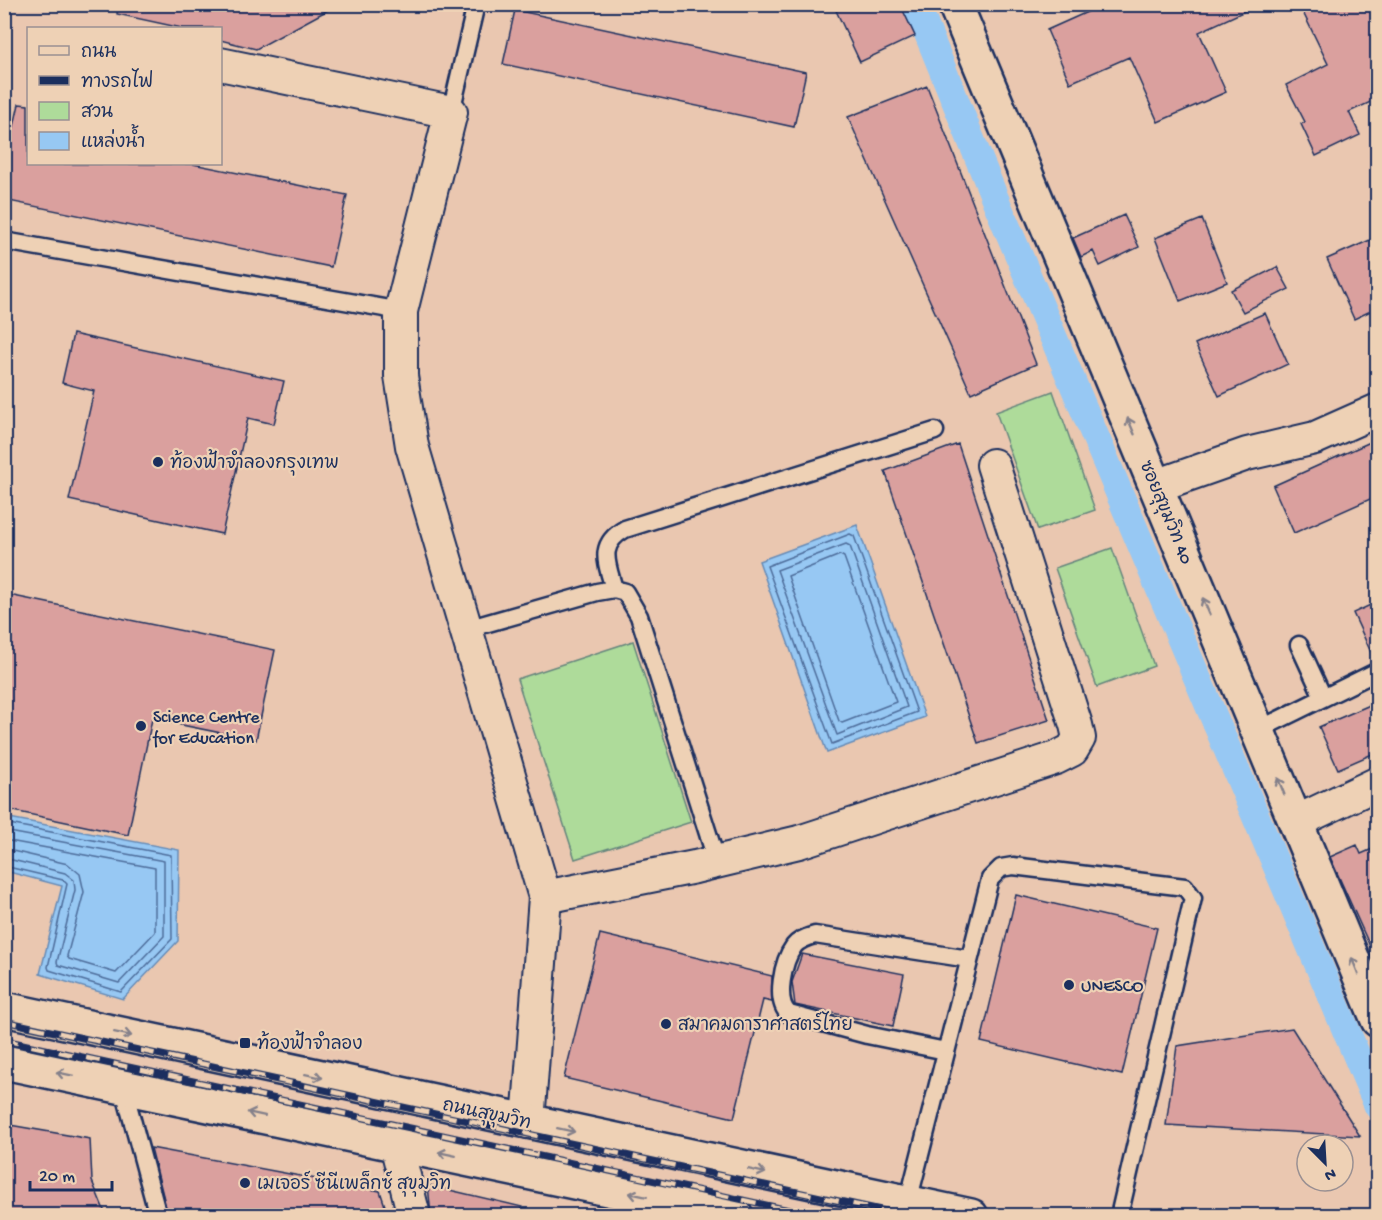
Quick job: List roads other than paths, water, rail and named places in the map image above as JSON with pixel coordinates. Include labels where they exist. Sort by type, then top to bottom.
[{"type":"main road","name":"ซอยสุขุมวิท 40","points":[[955,4],[1377,1020]]},
{"type":"main road","name":"ถนนสุขุมวิท","points":[[4,1009],[971,1215]]},
{"type":"main road","points":[[4,1062],[736,1215]]},
{"type":"main road","points":[[396,1144],[406,1096]]},
{"type":"street","points":[[222,64],[451,112],[401,311],[401,376],[412,446],[545,897],[528,1122]]},
{"type":"street","points":[[1156,486],[1236,458],[1315,438],[1377,410]]},
{"type":"street","points":[[545,897],[717,862],[799,842],[1065,755],[1077,744],[1079,738],[1076,725],[993,465]]},
{"type":"street","points":[[1296,822],[1377,783]]},
{"type":"street","points":[[396,1144],[414,1215]]},
{"type":"lane","points":[[451,112],[476,4]]},
{"type":"lane","points":[[4,241],[401,311]]},
{"type":"lane","points":[[614,589],[606,549],[613,536],[625,529],[934,431]]},
{"type":"lane","points":[[467,629],[580,596],[614,589],[625,592],[639,615],[717,862]]},
{"type":"lane","points":[[1299,645],[1323,697]]},
{"type":"lane","points":[[1258,730],[1377,670]]},
{"type":"lane","points":[[908,1202],[990,879],[1008,867],[1185,887],[1193,898],[1119,1215]]},
{"type":"lane","points":[[946,1051],[867,1035],[789,1014],[784,1010],[781,993],[787,962],[794,947],[803,938],[815,935],[969,959]]},
{"type":"lane","points":[[123,1086],[158,1215]]},
{"type":"water","points":[[857,525],[925,717],[827,753],[759,561]]},
{"type":"water","points":[[4,817],[179,850],[178,941],[123,999],[40,974],[62,886],[5,871]]},
{"type":"waterway","points":[[916,4],[998,206],[1378,1106]]},
{"type":"railway","points":[[4,1021],[909,1216]]},
{"type":"railway","points":[[4,1040],[817,1216]]},
{"type":"place","name":"ท้องฟ้าจำลองกรุงเทพ","points":[[158,462]]},
{"type":"place","name":"Science Centre for Education","points":[[141,726]]},
{"type":"place","name":"UNESCO","points":[[1069,985]]},
{"type":"place","name":"สมาคมดาราศาสตร์ไทย","points":[[666,1024]]},
{"type":"place","name":"ท้องฟ้าจำลอง","points":[[245,1043]]},
{"type":"place","name":"เมเจอร์ ซีนีเพล็กซ์ สุขุมวิท","points":[[245,1183]]}]
